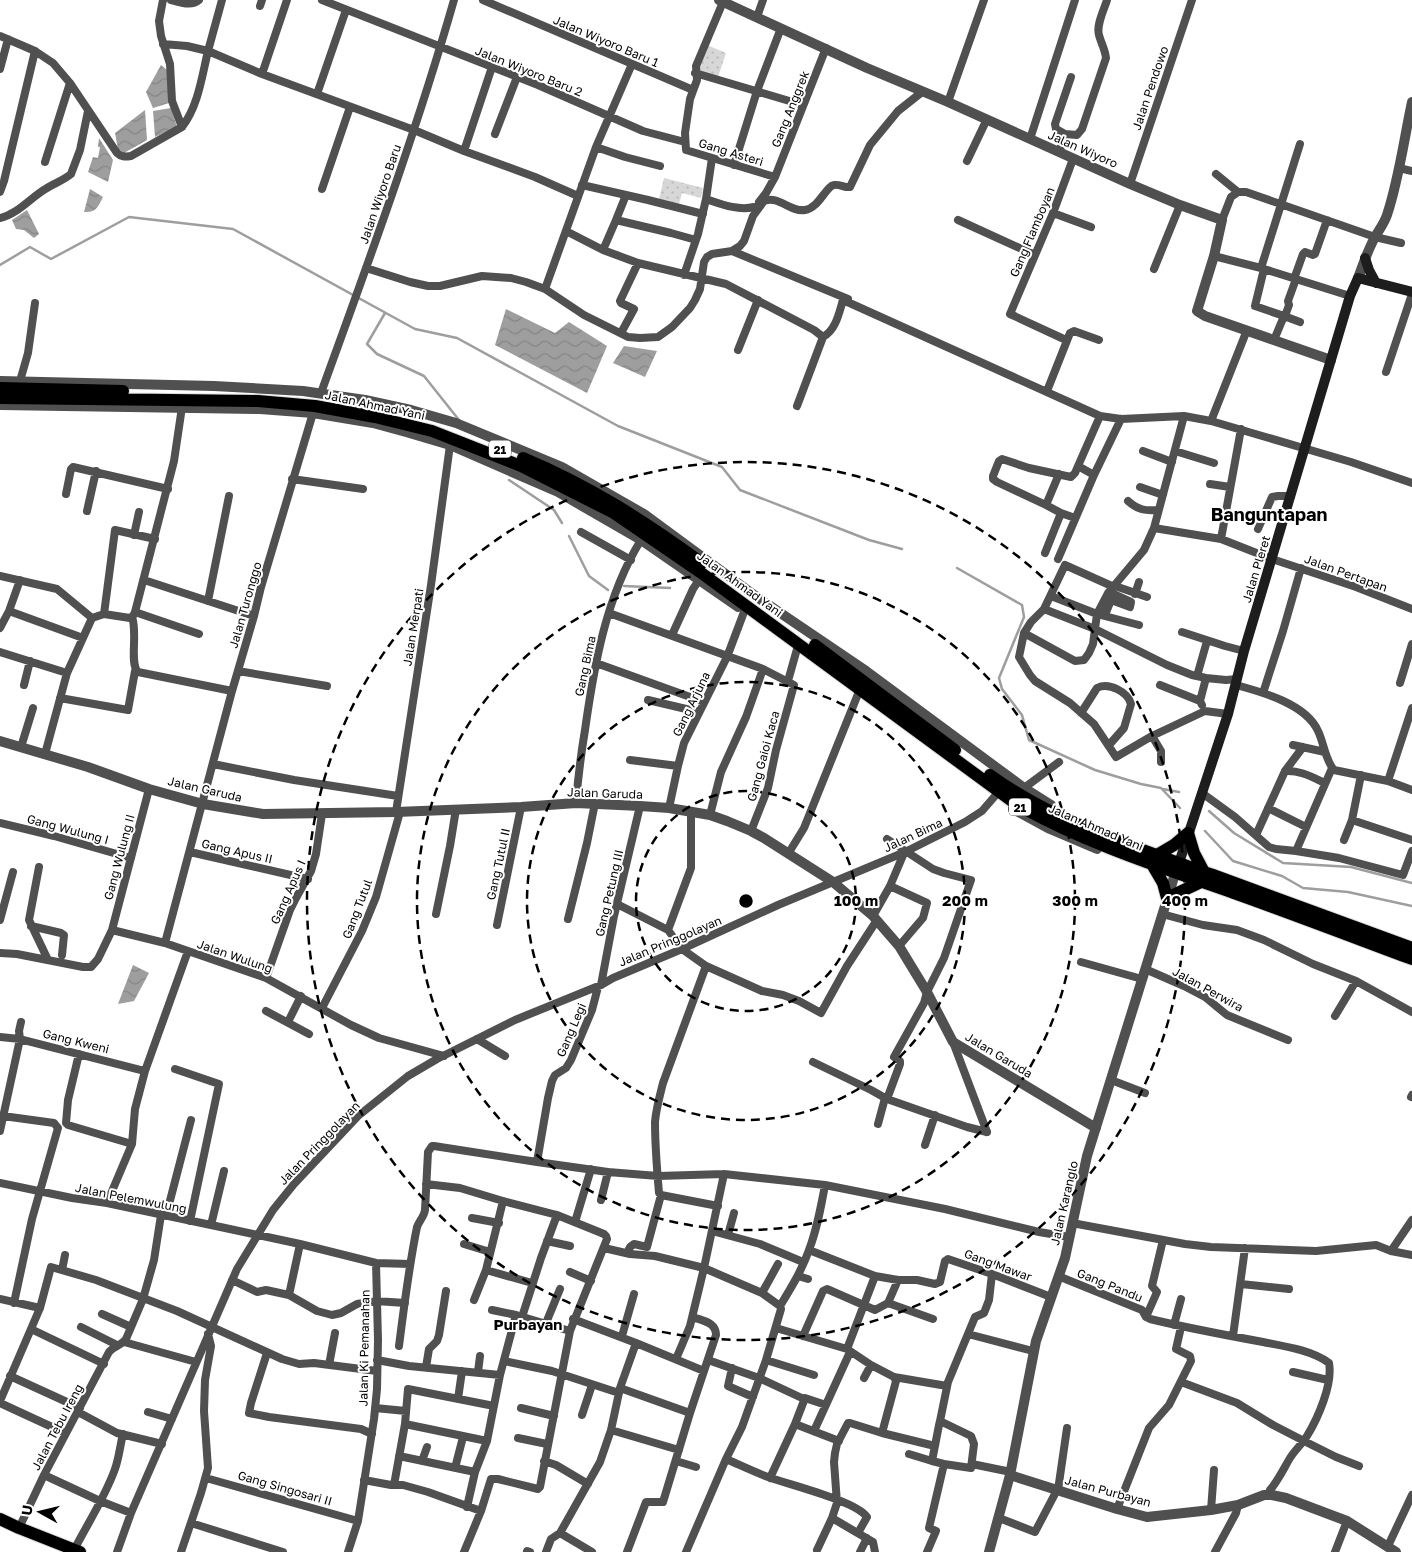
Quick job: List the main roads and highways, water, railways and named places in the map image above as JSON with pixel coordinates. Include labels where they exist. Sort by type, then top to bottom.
[{"type":"main road","points":[[1365,258],[1376,283],[1412,293]]},
{"type":"main road","name":"Jalan Pleret","points":[[1177,868],[1228,714],[1244,651],[1350,296],[1358,278],[1376,283]]},
{"type":"main road","name":"Jalan Ahmad Yani","points":[[0,388],[247,391],[360,406],[420,420],[458,432],[561,475],[600,495],[653,528],[862,679],[921,730],[1016,804],[1057,827],[1134,858],[1155,860]]},
{"type":"main road","name":"Jalan Ahmad Yani","points":[[0,398],[258,401],[315,406],[376,417],[432,432],[521,466],[614,513],[700,572],[814,658],[1026,799],[1155,860],[1412,948]]},
{"type":"main road","points":[[1188,834],[1203,877],[1168,898],[1155,860],[1188,834]]},
{"type":"main road","name":"Jalan Ahmad Yani","points":[[1203,877],[1283,912],[1349,928],[1412,959]]},
{"type":"main road","points":[[0,1519],[77,1551]]},
{"type":"water","points":[[161,65],[167,70],[169,103],[153,108],[146,92]]},
{"type":"water","points":[[171,108],[177,127],[155,137],[153,111]]},
{"type":"water","points":[[145,110],[147,140],[124,153],[118,149],[115,133]]},
{"type":"water","points":[[99,138],[113,160],[108,182],[88,172],[93,157],[98,158]]},
{"type":"water","points":[[90,189],[103,197],[94,210],[84,212]]},
{"type":"water","points":[[27,210],[39,234],[34,238],[24,230],[16,229],[12,220]]},
{"type":"water","points":[[506,309],[555,333],[569,322],[607,346],[587,393],[495,345]]},
{"type":"water","points":[[624,346],[657,351],[645,377],[613,363]]},
{"type":"water","points":[[133,965],[149,973],[134,1001],[118,1004]]},
{"type":"waterway","points":[[0,265],[30,247],[51,259],[129,217],[233,229],[415,329],[457,338],[618,426],[722,467],[740,490],[869,540],[902,549]]},
{"type":"waterway","points":[[385,313],[367,344],[377,354],[424,376],[459,420]]},
{"type":"waterway","points":[[509,480],[554,510],[562,523]]},
{"type":"waterway","points":[[569,536],[589,576],[608,590]]},
{"type":"waterway","points":[[957,568],[1022,605],[1024,617],[999,678],[1002,689],[1022,715],[1029,740],[1095,770],[1161,788],[1180,808]]},
{"type":"waterway","points":[[624,586],[670,588]]},
{"type":"waterway","points":[[1163,789],[1179,792]]},
{"type":"waterway","points":[[1209,811],[1234,833],[1283,863],[1351,867],[1412,883]]},
{"type":"waterway","points":[[1205,831],[1233,861],[1282,876],[1303,888],[1348,892],[1412,906]]},
{"type":"district","name":"Banguntapan","points":[[1269,514]]},
{"type":"district","name":"Purbayan","points":[[528,1324]]}]
